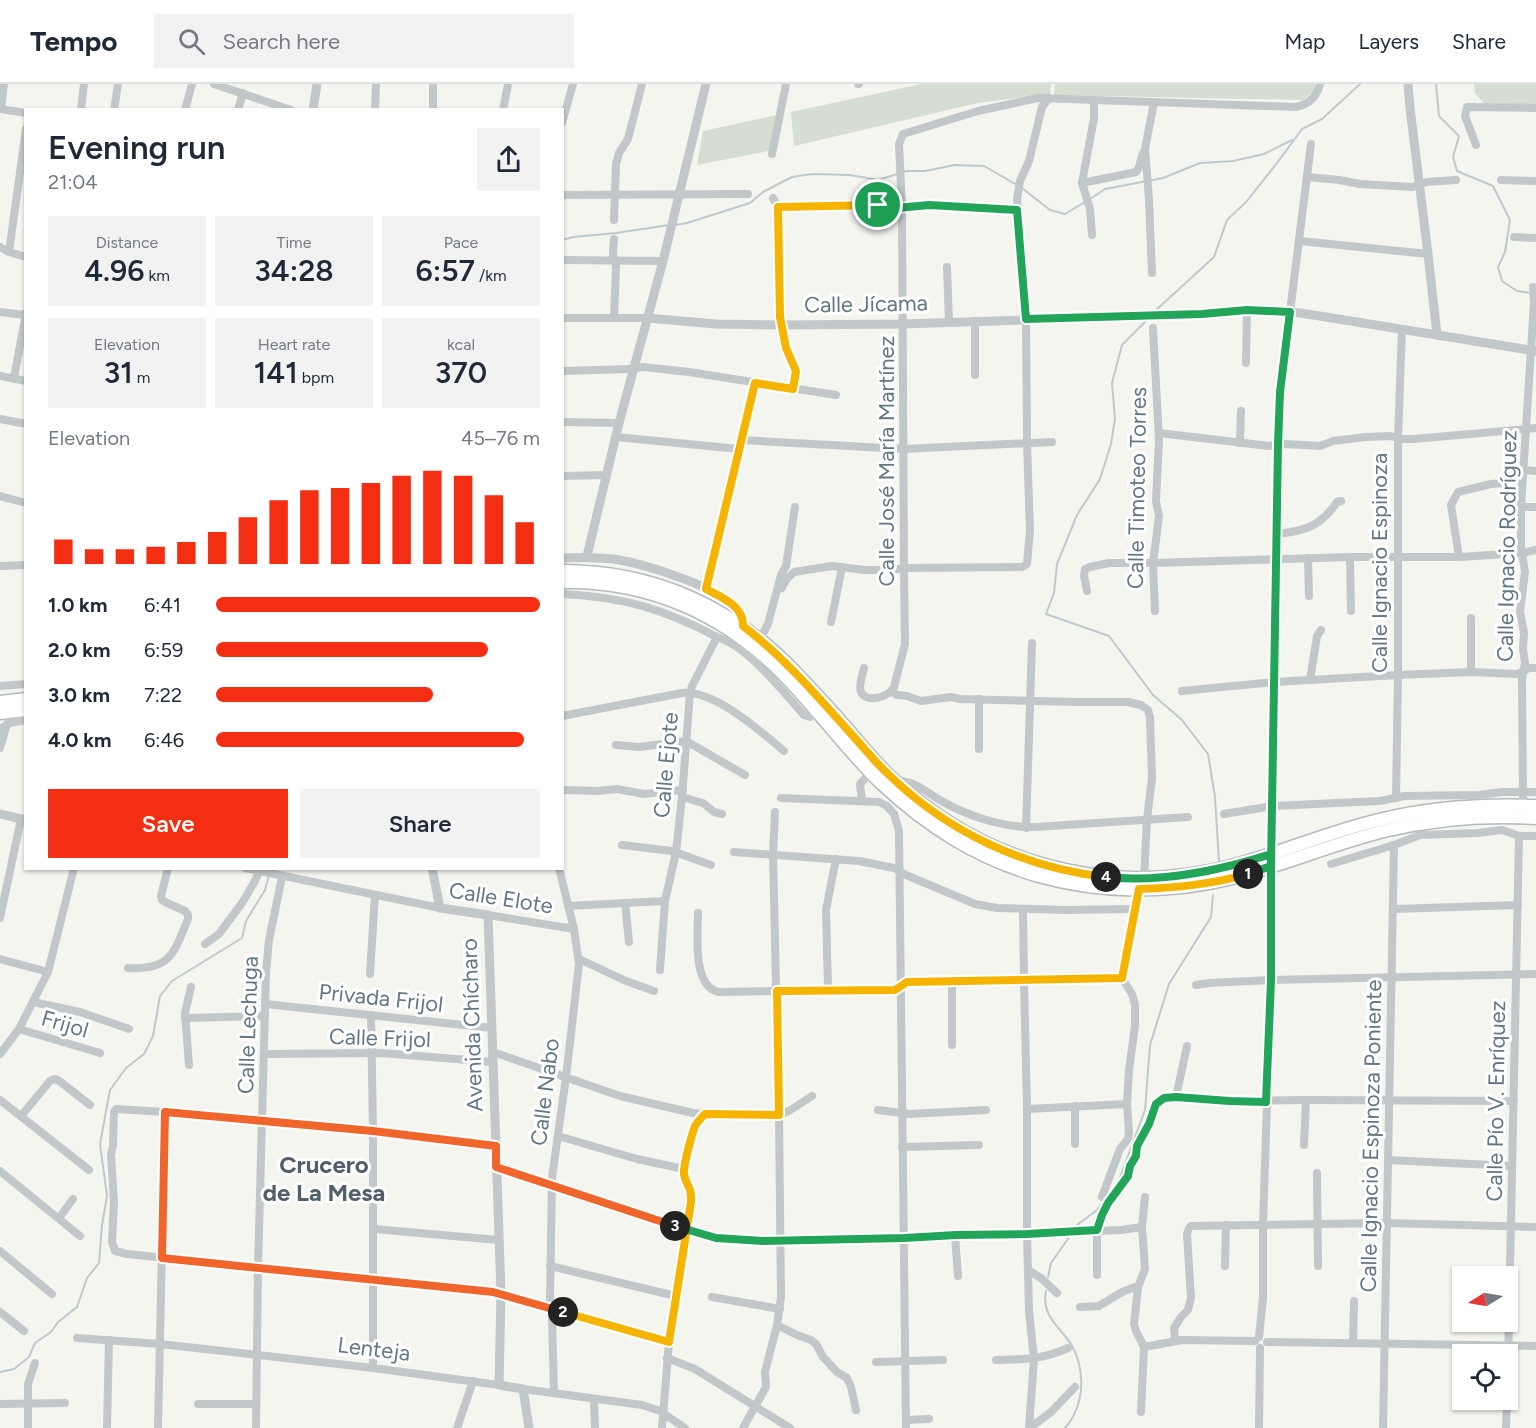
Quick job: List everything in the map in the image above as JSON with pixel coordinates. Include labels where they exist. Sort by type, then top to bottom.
[{"type":"main road","points":[[564,571],[624,576],[676,590],[699,600],[743,626],[795,672],[885,772],[893,787],[919,816],[971,850],[1043,877],[1107,888],[1141,884],[1171,888],[1215,882],[1337,832],[1397,816],[1523,799],[1536,806]]},
{"type":"main road","points":[[564,582],[597,583],[649,592],[695,609],[718,622],[754,646],[765,664],[816,711],[871,772],[893,787]]},
{"type":"main road","points":[[0,702],[24,699]]},
{"type":"main road","points":[[0,713],[24,710]]},
{"type":"main road","points":[[1271,860],[1398,828],[1463,818],[1536,818]]},
{"type":"street","points":[[4,84],[0,109],[24,113]]},
{"type":"street","points":[[81,108],[84,84]]},
{"type":"street","points":[[114,108],[118,84]]},
{"type":"street","points":[[186,108],[192,84]]},
{"type":"street","points":[[214,84],[285,108]]},
{"type":"street","points":[[313,108],[318,84]]},
{"type":"street","points":[[375,108],[376,84]]},
{"type":"street","points":[[433,84],[433,108]]},
{"type":"street","points":[[503,108],[508,84]]},
{"type":"street","points":[[564,116],[573,84]]},
{"type":"street","points":[[614,220],[616,164],[628,140],[642,84]]},
{"type":"street","points":[[587,556],[615,437],[663,261],[706,84]]},
{"type":"street","points":[[772,154],[786,84]]},
{"type":"street","points":[[778,589],[782,588],[789,577],[798,571],[832,566],[888,570],[1026,566],[1030,531],[1026,319],[1017,210],[1020,181],[1029,161],[1042,107],[1049,98],[1296,107],[1314,98],[1320,84]]},
{"type":"street","points":[[1408,84],[1437,335]]},
{"type":"street","points":[[239,108],[243,93]]},
{"type":"street","name":"Calle José María Martínez","points":[[892,692],[905,644],[902,207],[899,144],[903,134],[978,111],[1038,98],[1049,98]]},
{"type":"street","points":[[1092,235],[1090,209],[1082,183],[1094,118],[1094,100]]},
{"type":"street","points":[[1152,273],[1145,152],[1154,102]]},
{"type":"street","points":[[1476,145],[1465,116],[1467,107],[1536,108]]},
{"type":"street","points":[[9,252],[24,143]]},
{"type":"street","points":[[1259,1428],[1258,1342],[1263,1298],[1266,1102],[1271,980],[1271,860],[1280,392],[1311,144]]},
{"type":"street","points":[[1082,183],[1136,172],[1142,154],[1145,152]]},
{"type":"street","points":[[1308,177],[1412,187],[1427,182],[1456,180]]},
{"type":"street","points":[[1501,180],[1536,181]]},
{"type":"street","points":[[564,195],[748,194]]},
{"type":"street","points":[[773,198],[778,207],[781,325],[786,348],[796,371],[793,389]]},
{"type":"street","points":[[778,207],[874,205],[893,208],[929,205],[1017,210]]},
{"type":"street","points":[[1514,237],[1536,238]]},
{"type":"street","points":[[614,239],[614,318]]},
{"type":"street","points":[[1300,241],[1428,254]]},
{"type":"street","points":[[0,247],[24,256]]},
{"type":"street","points":[[564,260],[663,261]]},
{"type":"street","points":[[947,267],[949,322]]},
{"type":"street","name":"Calle Ignacio Rodríguez","points":[[1523,799],[1522,679],[1525,663],[1524,630],[1520,611],[1525,572],[1521,546],[1521,507],[1534,350],[1533,288]]},
{"type":"street","points":[[1246,363],[1247,310]]},
{"type":"street","name":"Calle Jícama","points":[[564,318],[647,318],[716,324],[903,324],[1247,310],[1290,312],[1534,350]]},
{"type":"street","points":[[0,312],[24,314]]},
{"type":"street","points":[[14,378],[24,320]]},
{"type":"street","points":[[975,321],[975,375]]},
{"type":"street","name":"Calle Timoteo Torres","points":[[1153,328],[1159,433],[1156,501],[1159,516],[1152,563],[1155,611]]},
{"type":"street","name":"Calle Ignacio Espinoza","points":[[1396,798],[1398,438],[1402,329]]},
{"type":"street","points":[[564,371],[643,367],[836,395]]},
{"type":"street","points":[[0,376],[24,380]]},
{"type":"street","points":[[706,589],[755,383]]},
{"type":"street","points":[[1240,442],[1241,411]]},
{"type":"street","points":[[0,419],[24,424]]},
{"type":"street","points":[[564,422],[619,423]]},
{"type":"street","points":[[1159,433],[1269,446],[1285,444],[1320,446],[1333,441],[1358,437],[1390,436],[1414,439],[1536,428]]},
{"type":"street","points":[[615,437],[739,449]]},
{"type":"street","points":[[741,440],[903,449],[1052,442]]},
{"type":"street","points":[[1523,470],[1536,471]]},
{"type":"street","points":[[564,476],[607,475]]},
{"type":"street","points":[[1459,557],[1451,506],[1458,492],[1491,484],[1522,482]]},
{"type":"street","points":[[0,496],[24,502]]},
{"type":"street","points":[[1277,534],[1300,531],[1312,526],[1328,515],[1337,502],[1341,501]]},
{"type":"street","points":[[760,639],[768,624],[786,566],[795,507]]},
{"type":"street","points":[[1521,507],[1536,507]]},
{"type":"street","points":[[1087,591],[1085,569],[1108,563],[1398,556],[1459,557],[1536,550]]},
{"type":"street","points":[[564,558],[587,556],[611,559],[665,571],[706,589],[734,606],[742,616],[743,626]]},
{"type":"street","points":[[1350,557],[1351,611]]},
{"type":"street","points":[[1308,558],[1309,597]]},
{"type":"street","points":[[0,566],[24,565]]},
{"type":"street","points":[[831,622],[842,567]]},
{"type":"street","points":[[564,594],[598,596],[633,603],[672,615],[733,644],[765,664]]},
{"type":"street","points":[[1471,618],[1471,672]]},
{"type":"street","points":[[1310,680],[1317,636],[1321,630]]},
{"type":"street","name":"Calle Ejote","points":[[660,970],[665,901],[676,852],[690,693],[717,637]]},
{"type":"street","points":[[1026,828],[1032,643]]},
{"type":"street","points":[[864,668],[860,688],[864,695],[872,698],[882,697],[892,692],[921,701],[951,697],[1128,702],[1139,704],[1148,710],[1152,772],[1141,884],[1122,978],[1132,994],[1135,1005],[1127,1104],[1128,1139],[1120,1149],[1102,1197]]},
{"type":"street","points":[[1182,691],[1274,682],[1398,675],[1471,672],[1513,674],[1536,668]]},
{"type":"street","points":[[0,686],[24,684]]},
{"type":"street","points":[[564,716],[690,693],[707,697],[741,716],[784,751]]},
{"type":"street","points":[[979,699],[979,749]]},
{"type":"street","points":[[0,748],[3,727],[15,721],[24,720]]},
{"type":"street","points":[[616,745],[639,747],[686,741],[745,775]]},
{"type":"street","points":[[862,801],[860,784],[871,772]]},
{"type":"street","points":[[884,803],[893,787],[910,782],[938,799],[974,815],[1009,826],[1026,828],[1188,817]]},
{"type":"street","points":[[564,790],[617,789],[644,794],[682,794],[722,814]]},
{"type":"street","points":[[1224,814],[1273,806],[1502,792],[1523,799],[1536,792]]},
{"type":"street","points":[[781,798],[884,803],[894,814],[898,825],[902,986],[906,1424],[928,1419]]},
{"type":"street","points":[[743,1428],[766,1387],[765,1372],[780,1309],[775,812]]},
{"type":"street","points":[[0,814],[23,819],[0,918]]},
{"type":"street","points":[[1331,864],[1420,835],[1502,830],[1519,836],[1536,836]]},
{"type":"street","name":"Calle Pío V. Enríquez","points":[[1508,1344],[1519,836]]},
{"type":"street","points":[[622,845],[676,852],[711,865]]},
{"type":"street","name":"Calle Ignacio Espinoza Poniente","points":[[1383,1428],[1394,845]]},
{"type":"street","points":[[734,852],[867,862],[900,870],[906,875],[975,904],[997,908],[1135,909]]},
{"type":"street","points":[[828,990],[826,910],[836,859]]},
{"type":"street","points":[[0,1054],[19,1029],[48,972],[74,870]]},
{"type":"street","points":[[128,969],[151,967],[167,960],[175,950],[188,919],[185,912],[162,900],[168,870]]},
{"type":"street","points":[[432,870],[440,908]]},
{"type":"street","name":"Calle Nabo","points":[[554,1393],[550,1266],[551,1186],[579,959],[559,870]]},
{"type":"street","name":"Calle Elote","points":[[261,871],[440,908],[574,929]]},
{"type":"street","name":"Calle Lechuga","points":[[205,944],[219,934],[242,903],[261,871]]},
{"type":"street","name":"Calle Lechuga","points":[[256,1428],[265,1004],[269,940],[279,876]]},
{"type":"street","points":[[370,974],[375,895]]},
{"type":"street","name":"Calle Elote","points":[[568,906],[665,901]]},
{"type":"street","points":[[625,903],[629,942]]},
{"type":"street","points":[[1394,909],[1518,905]]},
{"type":"street","points":[[1023,909],[1028,1109],[1027,1234],[1029,1311],[1034,1359],[1030,1428]]},
{"type":"street","points":[[698,913],[699,963],[708,988],[718,992],[895,990],[907,982],[1122,978]]},
{"type":"street","name":"Avenida Chícharo","points":[[488,915],[501,1294],[499,1385]]},
{"type":"street","points":[[0,959],[48,972]]},
{"type":"street","points":[[579,959],[629,983],[654,991]]},
{"type":"street","points":[[1196,985],[1271,980],[1536,974]]},
{"type":"street","points":[[952,981],[952,1045]]},
{"type":"street","points":[[189,1065],[185,1018],[191,987]]},
{"type":"street","points":[[33,1002],[80,1012],[129,1029]]},
{"type":"street","name":"Privada Frijol","points":[[265,1004],[492,1028]]},
{"type":"street","points":[[370,1015],[374,1368]]},
{"type":"street","points":[[185,1018],[265,1016]]},
{"type":"street","name":"Frijol","points":[[19,1029],[100,1053]]},
{"type":"street","points":[[1176,1097],[1186,1046]]},
{"type":"street","name":"Calle Frijol","points":[[264,1054],[371,1053],[493,1057],[566,1077],[621,1096],[680,1111],[705,1114],[779,1115]]},
{"type":"street","points":[[21,1116],[54,1079],[90,1105]]},
{"type":"street","points":[[779,1115],[812,1096]]},
{"type":"street","points":[[1096,1275],[1097,1230],[1102,1215],[1128,1176],[1130,1166],[1136,1156],[1137,1146],[1149,1124],[1156,1104],[1164,1098],[1266,1102],[1305,1100],[1514,1101]]},
{"type":"street","points":[[0,1100],[89,1170]]},
{"type":"street","points":[[1304,1145],[1305,1100]]},
{"type":"street","points":[[1028,1109],[1127,1104]]},
{"type":"street","points":[[1075,1106],[1075,1144]]},
{"type":"street","points":[[496,1146],[373,1131],[165,1112],[115,1110],[111,1155],[114,1202],[112,1242],[114,1249],[127,1254],[501,1294],[669,1342]]},
{"type":"street","points":[[878,1110],[902,1113],[986,1110]]},
{"type":"street","points":[[158,1428],[165,1112]]},
{"type":"street","points":[[662,1428],[669,1342],[692,1193],[684,1177],[684,1169],[694,1129],[699,1119],[705,1114]]},
{"type":"street","points":[[558,1136],[637,1160],[684,1169]]},
{"type":"street","points":[[1128,1139],[1137,1146]]},
{"type":"street","points":[[902,1147],[979,1145]]},
{"type":"street","points":[[1388,1160],[1512,1166]]},
{"type":"street","points":[[496,1167],[686,1230],[709,1237],[727,1239],[781,1241],[904,1238],[1121,1230],[1142,1227]]},
{"type":"street","points":[[0,1171],[80,1236]]},
{"type":"street","points":[[1317,1173],[1318,1266]]},
{"type":"street","points":[[1141,1412],[1144,1347],[1134,1324],[1138,1287],[1145,1269],[1142,1227],[1144,1197]]},
{"type":"street","points":[[59,1218],[73,1199]]},
{"type":"street","points":[[1175,1341],[1174,1328],[1188,1310],[1191,1298],[1187,1234],[1189,1228],[1196,1225],[1387,1224],[1536,1227]]},
{"type":"street","points":[[1225,1266],[1226,1225]]},
{"type":"street","points":[[374,1229],[498,1240]]},
{"type":"street","points":[[956,1235],[958,1276]]},
{"type":"street","points":[[0,1251],[52,1294]]},
{"type":"street","points":[[550,1266],[676,1296]]},
{"type":"street","points":[[1028,1270],[1041,1278],[1057,1293]]},
{"type":"street","points":[[1080,1307],[1099,1306],[1122,1292],[1138,1287]]},
{"type":"street","points":[[712,1297],[780,1309]]},
{"type":"street","points":[[1353,1343],[1354,1302]]},
{"type":"street","points":[[0,1312],[24,1331]]},
{"type":"street","points":[[777,1325],[816,1344],[837,1372],[847,1378],[856,1410]]},
{"type":"street","name":"Lenteja","points":[[77,1338],[160,1344],[374,1368],[642,1405],[654,1408],[685,1428]]},
{"type":"street","points":[[1144,1347],[1175,1341],[1230,1340],[1258,1342],[1265,1346],[1267,1342],[1452,1345]]},
{"type":"street","points":[[107,1428],[109,1341]]},
{"type":"street","points":[[1518,1346],[1536,1346]]},
{"type":"street","points":[[996,1360],[1034,1359],[1068,1348]]},
{"type":"street","points":[[667,1358],[695,1370],[790,1428]]},
{"type":"street","points":[[876,1362],[943,1360]]},
{"type":"street","points":[[28,1428],[29,1380],[35,1363]]},
{"type":"street","points":[[457,1428],[473,1381]]},
{"type":"street","points":[[1030,1428],[1051,1413],[1075,1387]]},
{"type":"street","points":[[523,1389],[529,1428]]},
{"type":"street","points":[[594,1399],[595,1428]]},
{"type":"street","points":[[0,1404],[65,1403]]},
{"type":"street","points":[[198,1404],[256,1404]]},
{"type":"street","points":[[1506,1428],[1507,1410]]},
{"type":"shaded area","points":[[921,84],[1051,84],[1050,95],[978,103],[794,146],[791,112]]},
{"type":"shaded area","points":[[1055,84],[1315,84],[1315,90],[1303,100],[1054,95]]},
{"type":"shaded area","points":[[1474,84],[1536,84],[1536,105],[1485,105],[1475,93]]},
{"type":"shaded area","points":[[777,115],[769,151],[697,165],[703,131]]},
{"type":"waterway","points":[[1155,311],[1214,257],[1227,220],[1246,202],[1302,129],[1322,119],[1360,84]]},
{"type":"waterway","points":[[1436,84],[1439,116],[1459,136],[1453,157],[1457,171],[1493,186],[1510,220],[1505,252],[1498,267],[1502,281],[1517,291],[1530,293]]},
{"type":"waterway","points":[[1090,199],[1105,189],[1163,178],[1200,163],[1233,161],[1264,154],[1292,140]]},
{"type":"waterway","points":[[902,172],[925,171],[955,165],[984,166],[1017,185]]},
{"type":"waterway","points":[[675,225],[750,203],[763,192],[792,177],[812,174],[850,175],[878,180],[897,174]]},
{"type":"waterway","points":[[1022,188],[1050,210],[1065,214],[1085,202]]},
{"type":"waterway","points":[[564,239],[669,225]]},
{"type":"waterway","points":[[1147,320],[1122,345],[1112,383],[1115,419],[1111,444],[1100,479],[1077,515],[1057,564],[1054,593],[1046,614],[1109,636],[1153,695],[1182,720],[1208,754],[1215,797],[1219,862]]},
{"type":"waterway","points":[[0,1372],[14,1369],[29,1357],[35,1343],[51,1332],[58,1322],[77,1307],[87,1278],[99,1263],[107,1196],[100,1144],[110,1090],[126,1068],[144,1054],[153,1036],[160,996],[172,981],[242,938],[246,921],[265,890],[270,870]]},
{"type":"waterway","points":[[1073,1231],[1077,1225],[1097,1210],[1118,1183],[1145,1110],[1150,1045],[1169,984],[1211,917],[1213,895]]},
{"type":"waterway","points":[[1048,1277],[1051,1263],[1070,1236]]},
{"type":"waterway","points":[[1046,1291],[1046,1307],[1052,1320],[1071,1344],[1081,1376],[1080,1398],[1072,1419],[1065,1428]]},
{"type":"district","name":"Crucero de La Mesa","points":[[324,1178]]},
{"type":"route","points":[[878,205],[778,207],[780,317],[786,348],[796,371],[793,389],[755,383],[706,589],[740,612],[743,626],[795,672],[885,772],[939,816],[990,845],[1016,856],[1074,873],[1128,879],[1158,878],[1212,870],[1271,854],[1271,866],[1271,872],[1271,980],[1266,1102],[1176,1097],[1164,1098],[1156,1104],[1149,1124],[1137,1146],[1136,1156],[1130,1166],[1128,1176],[1108,1203],[1097,1230],[763,1241],[716,1238],[692,1232],[686,1230],[665,1223],[551,1186],[496,1167],[496,1146],[373,1131],[165,1112],[162,1258],[493,1292],[669,1342],[686,1230],[691,1202],[692,1193],[684,1177],[684,1169],[694,1129],[699,1119],[705,1114],[779,1115],[777,991],[895,990],[907,982],[1122,978],[1139,889],[1160,889],[1215,882],[1271,866],[1278,445],[1280,392],[1290,312],[1247,310],[1202,314],[1026,319],[1017,210],[929,205],[897,208],[878,205]]}]
